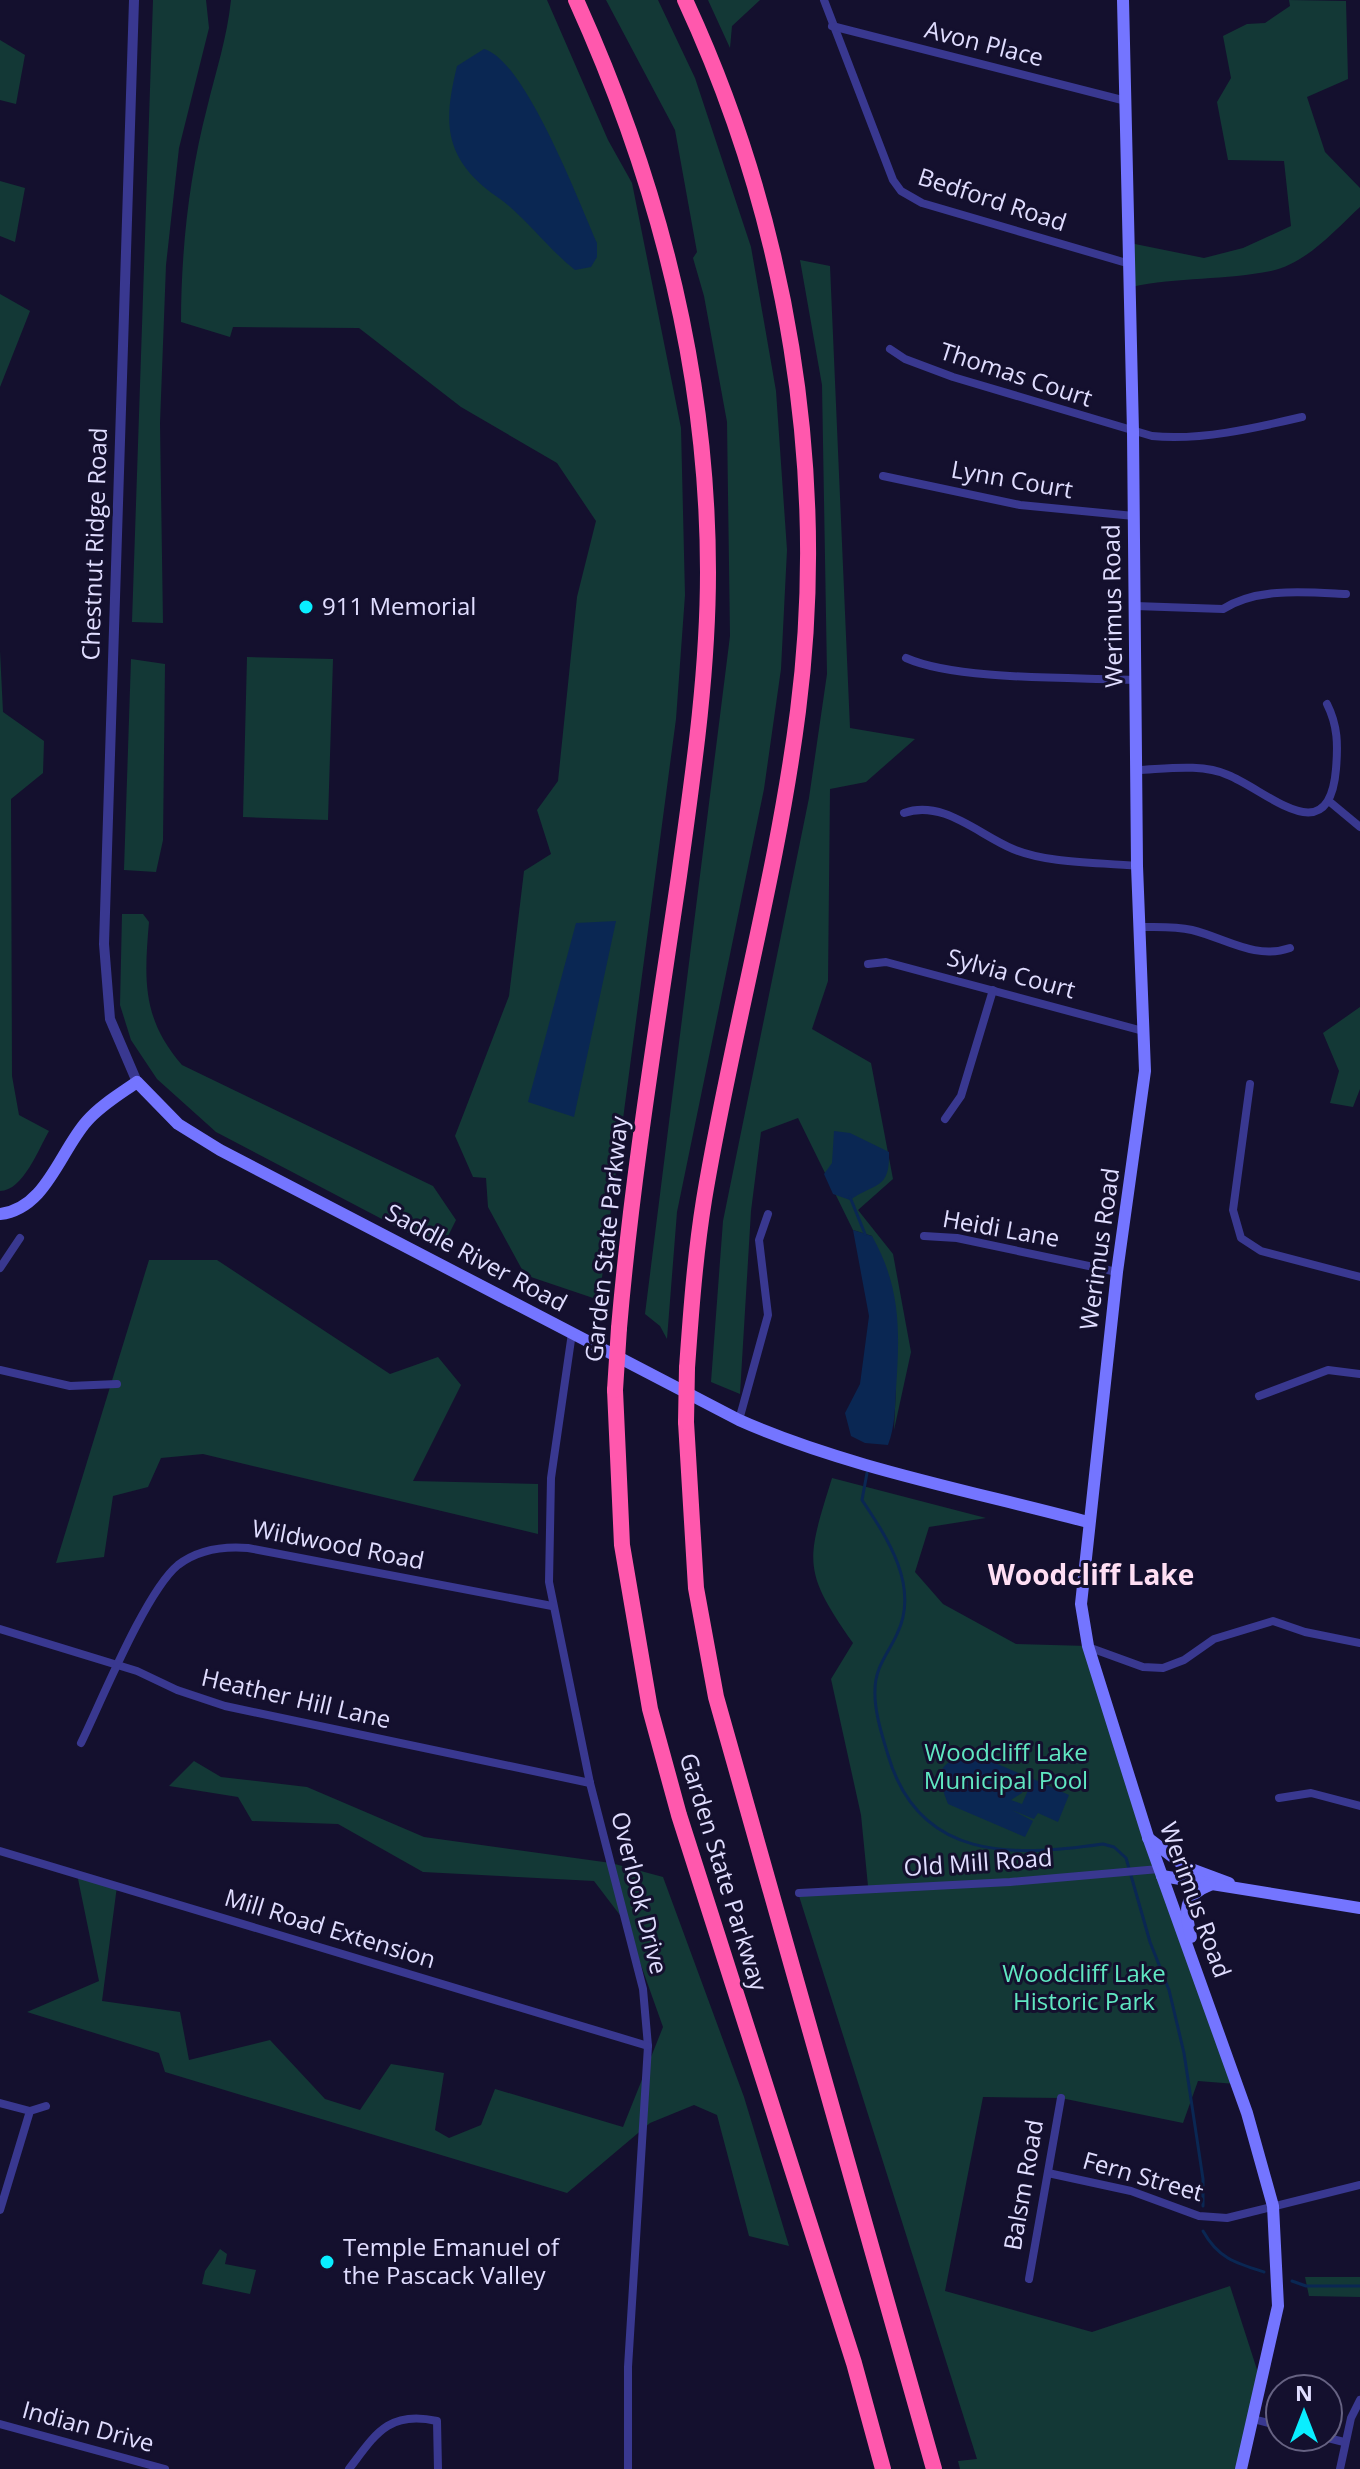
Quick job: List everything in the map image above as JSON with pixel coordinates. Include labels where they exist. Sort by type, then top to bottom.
[{"type":"highway","name":"Garden State Parkway","points":[[576,0],[632,136],[666,242],[697,406],[707,516],[706,626],[697,737],[631,1214],[619,1328],[615,1390],[622,1545],[650,1709],[683,1829],[846,2338],[883,2469]]},
{"type":"highway","name":"Garden State Parkway","points":[[685,0],[747,160],[776,268],[796,379],[808,543],[798,711],[775,848],[704,1200],[687,1368],[686,1422],[696,1588],[716,1697],[934,2469]]},
{"type":"main road","name":"Werimus Road","points":[[1123,0],[1133,432],[1137,866],[1144,1096],[1117,1272],[1081,1604],[1088,1646],[1148,1837],[1247,2113],[1273,2206],[1278,2306],[1241,2469]]},
{"type":"main road","points":[[0,1214],[14,1212],[32,1200],[89,1118],[137,1082]]},
{"type":"main road","name":"Saddle River Road","points":[[137,1082],[159,1108],[220,1150],[739,1420],[773,1435],[844,1457],[1088,1522]]},
{"type":"main road","points":[[1148,1837],[1186,1867],[1215,1876],[1234,1888]]},
{"type":"main road","points":[[1160,1873],[1360,1908]]},
{"type":"main road","points":[[1195,1964],[1186,1903],[1191,1894],[1211,1884]]},
{"type":"street","name":"Chestnut Ridge Road","points":[[134,0],[104,944],[110,1019],[137,1082]]},
{"type":"street","name":"Bedford Road","points":[[824,0],[893,180],[901,191],[922,203],[1130,264]]},
{"type":"street","name":"Avon Place","points":[[832,26],[1126,101]]},
{"type":"street","name":"Thomas Court","points":[[890,349],[905,359],[953,377],[1133,432],[1171,438],[1262,426],[1302,417]]},
{"type":"street","name":"Lynn Court","points":[[883,476],[1020,505],[1134,516]]},
{"type":"street","points":[[1135,606],[1223,609],[1234,602],[1286,592],[1346,594]]},
{"type":"street","points":[[906,658],[922,665],[1014,675],[1136,680]]},
{"type":"street","points":[[1327,704],[1337,730],[1338,749],[1330,802]]},
{"type":"street","points":[[1137,770],[1196,768],[1227,774],[1294,811],[1307,812],[1330,802]]},
{"type":"street","points":[[1330,802],[1360,827]]},
{"type":"street","points":[[904,813],[915,809],[944,814],[1016,850],[1137,866]]},
{"type":"street","points":[[1141,927],[1193,931],[1258,952],[1290,948]]},
{"type":"street","name":"Sylvia Court","points":[[868,964],[886,962],[1143,1031]]},
{"type":"street","points":[[945,1119],[961,1096],[993,990]]},
{"type":"street","points":[[1250,1084],[1233,1210],[1241,1238],[1261,1251],[1360,1277]]},
{"type":"street","points":[[739,1420],[768,1315],[759,1240],[768,1214]]},
{"type":"street","name":"Heidi Lane","points":[[924,1236],[957,1238],[1117,1272]]},
{"type":"street","points":[[0,1268],[20,1238]]},
{"type":"street","name":"Overlook Drive","points":[[572,1333],[551,1478],[552,1606],[590,1783],[643,1989],[648,2046],[628,2367],[628,2469]]},
{"type":"street","points":[[0,1370],[70,1386],[117,1384]]},
{"type":"street","points":[[1259,1396],[1318,1372],[1360,1374]]},
{"type":"street","name":"Wildwood Road","points":[[81,1743],[118,1666],[168,1575],[192,1557],[218,1548],[248,1548],[552,1606]]},
{"type":"street","points":[[1088,1646],[1143,1667],[1163,1668],[1184,1660],[1214,1639],[1273,1621],[1305,1632],[1360,1643]]},
{"type":"street","name":"Heather Hill Lane","points":[[0,1629],[118,1666],[225,1706],[590,1783]]},
{"type":"street","points":[[1279,1798],[1311,1793],[1360,1806]]},
{"type":"street","name":"Mill Road Extension","points":[[0,1851],[648,2046]]},
{"type":"street","name":"Old Mill Road","points":[[799,1893],[1138,1871],[1160,1873]]},
{"type":"street","name":"Balsm Road","points":[[1029,2279],[1061,2098]]},
{"type":"street","points":[[0,2103],[30,2111],[46,2106]]},
{"type":"street","points":[[0,2210],[30,2111]]},
{"type":"street","name":"Fern Street","points":[[1048,2173],[1143,2194],[1199,2216],[1227,2218],[1360,2185]]},
{"type":"street","points":[[1344,2442],[1360,2400]]},
{"type":"street","points":[[349,2469],[378,2431],[393,2422],[417,2419],[437,2421],[438,2469]]},
{"type":"street","points":[[1253,2419],[1264,2422]]},
{"type":"street","name":"Indian Drive","points":[[0,2424],[165,2469]]},
{"type":"green space","points":[[153,0],[206,0],[209,28],[179,148],[166,265],[160,423],[163,623],[132,622]]},
{"type":"green space","points":[[231,0],[547,0],[608,140],[632,183],[681,428],[685,595],[676,719],[599,1300],[525,1275],[488,1207],[486,1178],[473,1177],[455,1136],[509,996],[524,871],[551,854],[537,810],[558,781],[577,597],[596,521],[557,463],[461,407],[359,328],[233,327],[230,337],[181,322],[184,242],[191,188]]},
{"type":"green space","points":[[606,0],[658,0],[695,78],[751,247],[776,391],[787,550],[781,669],[764,789],[677,1212],[667,1339],[660,1326],[645,1314],[730,636],[727,422],[704,296],[693,258],[697,252],[675,130]]},
{"type":"green space","points":[[708,0],[760,0],[732,26],[730,48]]},
{"type":"green space","points":[[1289,0],[1346,1],[1348,79],[1307,97],[1325,152],[1360,188],[1360,207],[1308,254],[1284,267],[1254,274],[1131,287],[1130,243],[1204,258],[1243,248],[1291,226],[1284,161],[1228,160],[1217,102],[1231,78],[1223,36],[1247,24],[1265,23],[1290,6]]},
{"type":"green space","points":[[0,40],[25,55],[16,104],[0,100]]},
{"type":"green space","points":[[0,181],[25,188],[15,242],[0,236]]},
{"type":"green space","points":[[800,260],[830,266],[850,728],[915,739],[866,782],[830,789],[828,981],[812,1029],[871,1063],[893,1179],[858,1210],[893,1254],[911,1352],[894,1430],[896,1386],[872,1236],[853,1230],[798,1118],[761,1132],[751,1211],[740,1394],[711,1382],[723,1221],[809,798],[827,674],[822,385]]},
{"type":"green space","points":[[0,294],[30,311],[0,387]]},
{"type":"green space","points":[[0,651],[3,712],[44,741],[43,773],[11,799],[12,1076],[19,1115],[49,1131],[23,1176],[16,1184],[0,1191]]},
{"type":"green space","points":[[247,657],[333,659],[328,820],[243,817]]},
{"type":"green space","points":[[131,659],[165,664],[163,840],[156,872],[124,870]]},
{"type":"green space","points":[[122,914],[143,914],[149,922],[146,962],[149,998],[159,1031],[182,1065],[433,1186],[456,1220],[441,1250],[216,1132],[157,1079],[131,1040],[120,1005]]},
{"type":"green space","points":[[1360,1007],[1360,1089],[1353,1107],[1330,1103],[1339,1071],[1323,1033]]},
{"type":"green space","points":[[149,1260],[217,1260],[390,1374],[438,1357],[461,1385],[413,1481],[538,1484],[538,1534],[203,1454],[161,1458],[148,1487],[113,1496],[104,1557],[56,1563]]},
{"type":"green space","name":"Woodcliff Lake Historic Park","points":[[832,1478],[986,1518],[929,1527],[915,1572],[943,1604],[1016,1644],[1088,1646],[1236,2084],[1198,2081],[1183,2123],[1061,2098],[983,2097],[945,2291],[1092,2332],[1230,2286],[1261,2382],[1241,2469],[960,2469],[958,2461],[977,2459],[799,1896],[818,1888],[868,1886],[861,1815],[831,1679],[853,1643],[825,1598],[814,1565],[817,1529]]},
{"type":"green space","points":[[194,1761],[221,1777],[307,1787],[424,1837],[611,1863],[663,1877],[744,2097],[789,2246],[749,2236],[717,2115],[694,2105],[650,2123],[567,2193],[165,2072],[159,2053],[27,2012],[99,1981],[77,1874],[117,1886],[102,2001],[180,2012],[189,2060],[270,2040],[325,2099],[360,2110],[391,2064],[444,2073],[435,2130],[449,2138],[481,2125],[495,2089],[623,2127],[663,2027],[626,1923],[594,1881],[423,1872],[338,1824],[252,1821],[238,1797],[169,1786]]},
{"type":"green space","points":[[220,2249],[227,2254],[225,2264],[256,2270],[250,2294],[202,2284],[205,2271]]},
{"type":"green space","points":[[1305,2277],[1360,2277],[1360,2297],[1309,2296]]},
{"type":"water","points":[[484,49],[500,59],[516,78],[549,135],[597,243],[597,257],[591,267],[575,270],[506,203],[470,174],[460,160],[450,132],[453,84],[457,66]]},
{"type":"water","points":[[616,921],[574,1117],[528,1102],[576,923]]},
{"type":"water","points":[[834,1131],[850,1133],[889,1152],[887,1173],[880,1184],[850,1200],[833,1194],[824,1174],[832,1163]]},
{"type":"water","points":[[853,1230],[872,1236],[889,1273],[896,1310],[898,1348],[894,1417],[888,1445],[865,1443],[851,1436],[845,1413],[860,1384],[869,1316]]},
{"type":"water","points":[[969,1752],[1028,1777],[1022,1793],[1011,1800],[1022,1804],[1033,1779],[1069,1795],[1058,1822],[1038,1813],[1034,1819],[1012,1810],[1033,1821],[1025,1837],[948,1804],[941,1784],[942,1770],[950,1761]]},
{"type":"waterway","points":[[850,1197],[865,1234]]},
{"type":"waterway","points":[[867,1473],[862,1500],[891,1547],[903,1581],[905,1599],[903,1616],[880,1667],[875,1690],[881,1731],[902,1790],[922,1815],[946,1833],[973,1844],[1003,1850],[1103,1844],[1114,1847],[1126,1858],[1150,1942],[1169,1990],[1184,2053],[1203,2179],[1203,2206]]},
{"type":"waterway","points":[[1203,2231],[1215,2248],[1228,2258],[1264,2272]]},
{"type":"waterway","points":[[1292,2281],[1306,2286],[1360,2286]]},
{"type":"place","name":"911 Memorial","points":[[306,607]]},
{"type":"place","name":"Temple Emanuel of the Pascack Valley","points":[[327,2262]]},
{"type":"district","name":"Woodcliff Lake","points":[[1091,1575]]},
{"type":"park label","name":"Woodcliff Lake Municipal Pool","points":[[1006,1767]]}]
